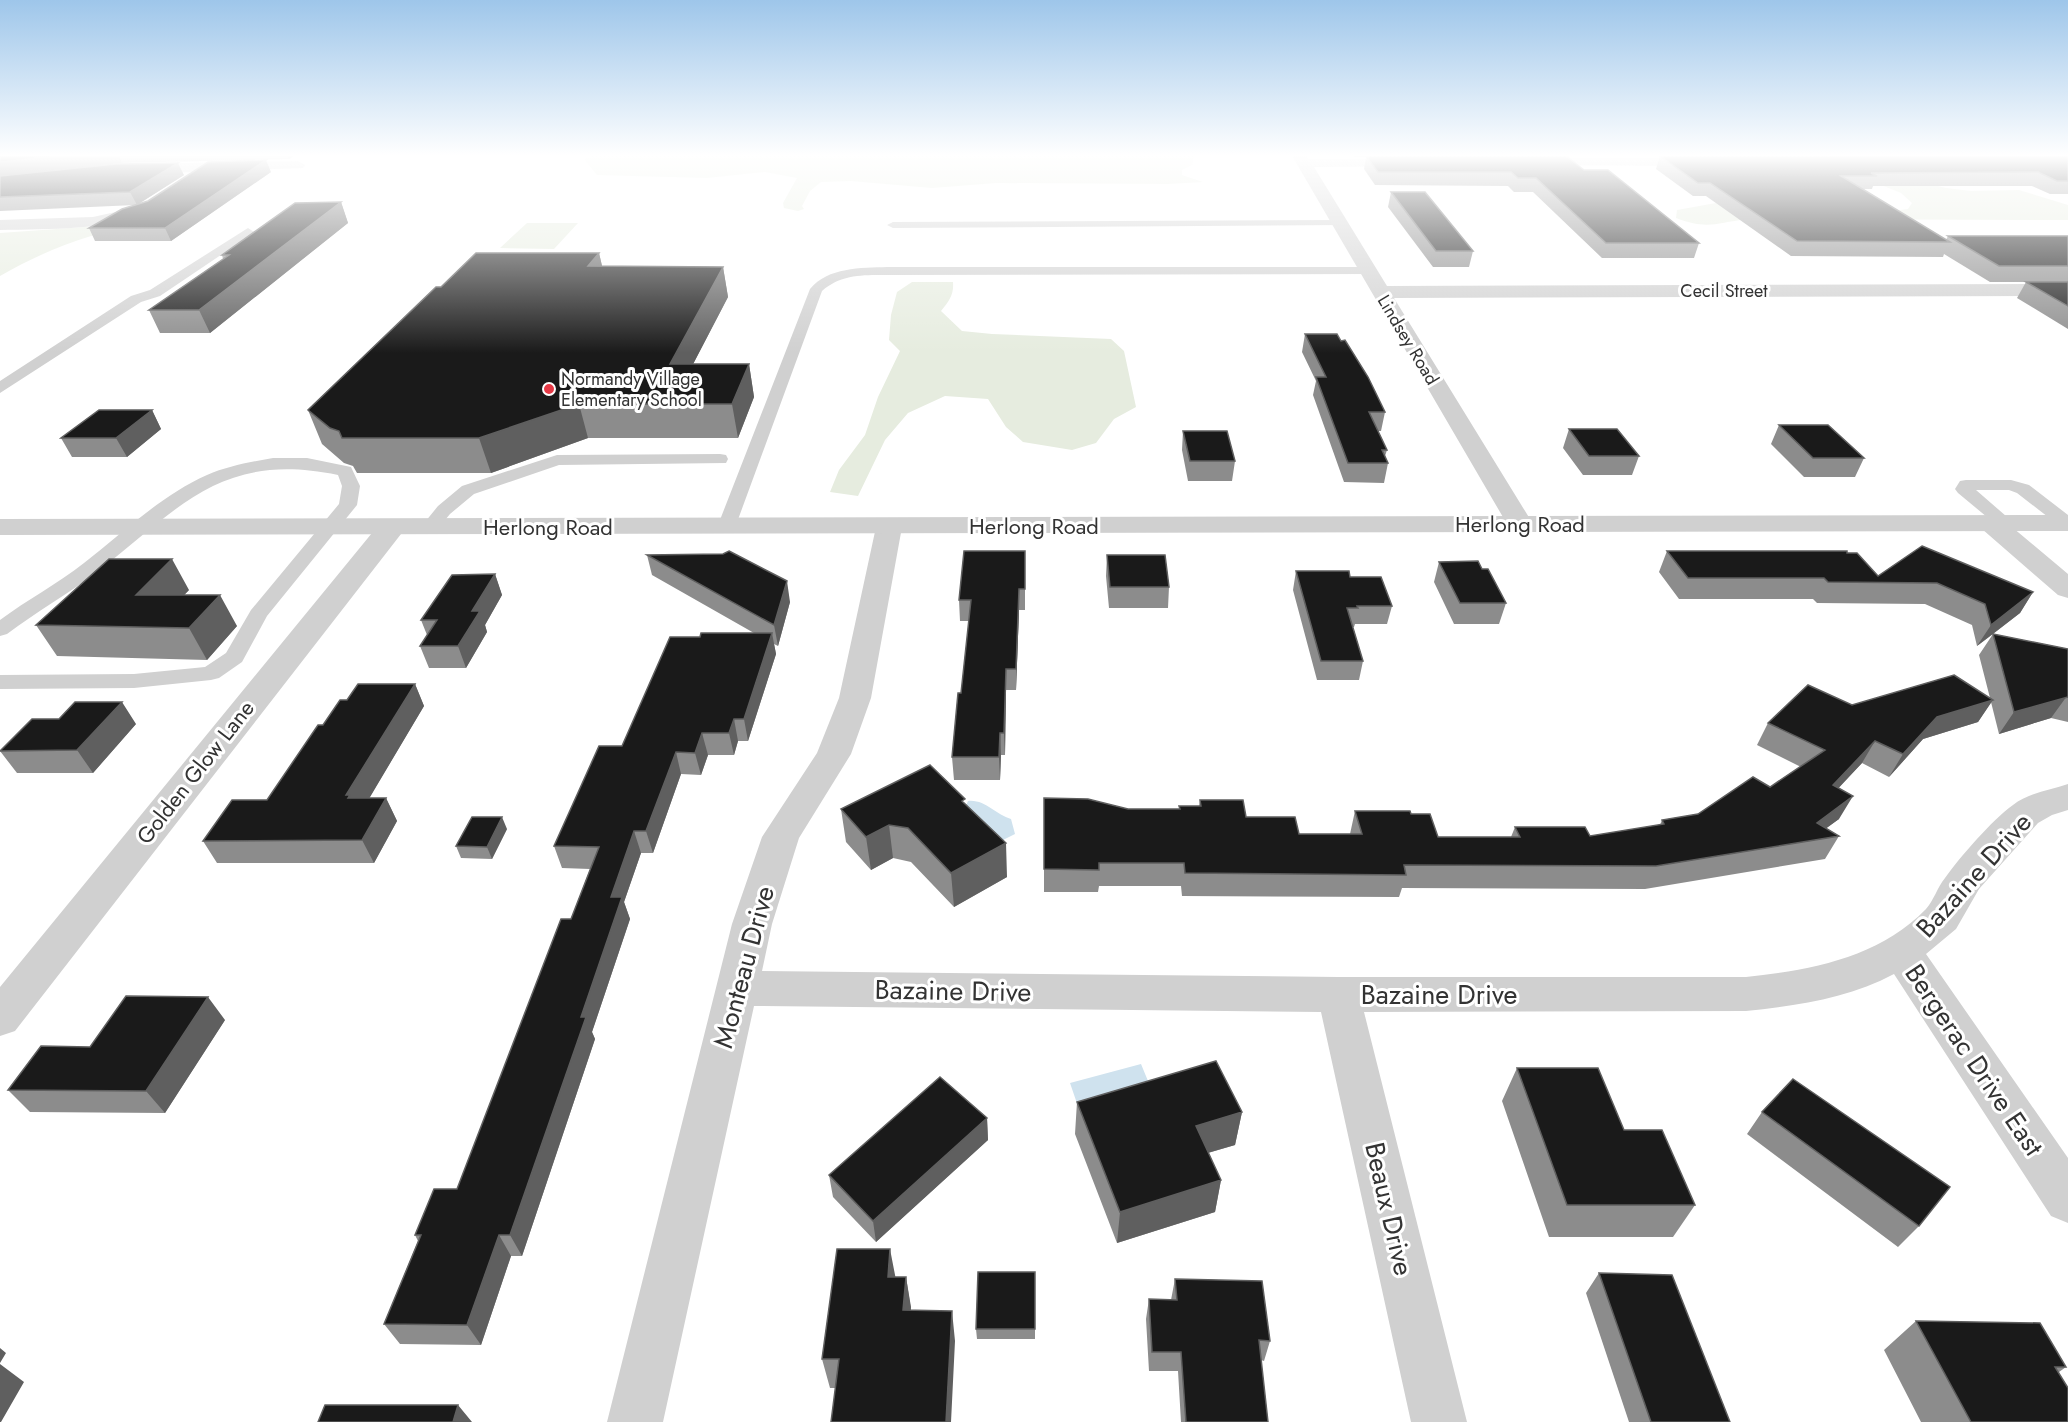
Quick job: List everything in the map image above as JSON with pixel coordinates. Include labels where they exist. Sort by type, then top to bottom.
[{"type":"street","points":[[0,225],[102,220]]},
{"type":"street","name":"Lindsey Road","points":[[1338,220],[1520,524]]},
{"type":"street","name":"Cecil Street","points":[[1380,292],[2068,290]]},
{"type":"street","points":[[1998,523],[2068,589]]},
{"type":"street","name":"Herlong Road","points":[[0,527],[2068,523]]},
{"type":"street","name":"Monteau Drive","points":[[635,1422],[752,924],[781,837],[834,754],[855,698],[889,527]]},
{"type":"street","name":"Golden Glow Lane","points":[[0,1018],[391,528]]},
{"type":"street","name":"Bazaine Drive","points":[[737,988],[1338,995],[1746,994],[1788,990],[1828,982],[1861,972],[1901,951],[1945,914],[1957,890],[2025,814],[2039,806],[2068,797]]},
{"type":"street","name":"Bergerac Drive East","points":[[1901,951],[2068,1199]]},
{"type":"street","name":"Beaux Drive","points":[[1338,995],[1439,1422]]},
{"type":"lane","points":[[893,225],[1340,223]]},
{"type":"lane","points":[[0,388],[136,299],[155,294],[248,232]]},
{"type":"lane","points":[[727,525],[816,289],[825,279],[843,274],[887,271],[1368,271]]},
{"type":"lane","points":[[0,402],[156,299],[155,294]]},
{"type":"lane","points":[[430,527],[444,510],[468,490],[557,460],[720,459]]},
{"type":"lane","points":[[0,630],[28,608],[100,560],[116,545],[186,492],[249,466],[278,461],[316,463],[345,471],[351,486],[348,506],[258,614],[234,657],[211,673],[134,681],[0,682]]},
{"type":"lane","points":[[1998,523],[1964,489],[1966,485],[2011,485],[2023,489],[2068,523]]},
{"type":"shaded area","points":[[1682,220],[1739,220],[1704,225]]},
{"type":"shaded area","points":[[141,223],[68,244],[0,276],[0,233]]},
{"type":"shaded area","points":[[527,223],[578,223],[554,249],[500,248]]},
{"type":"shaded area","points":[[912,282],[953,282],[953,291],[941,311],[962,331],[1111,339],[1124,351],[1136,407],[1114,419],[1096,443],[1072,450],[1023,442],[1006,427],[988,399],[945,396],[908,413],[885,440],[858,496],[830,492],[839,470],[865,435],[878,397],[900,351],[889,340],[891,315],[897,292]]},
{"type":"water","points":[[968,801],[980,802],[1011,819],[1015,834],[999,842],[965,808]]},
{"type":"water","points":[[1141,1064],[1155,1098],[1082,1118],[1070,1083]]},
{"type":"building","points":[[102,220],[176,220],[165,228],[89,228]]},
{"type":"building","points":[[271,220],[317,220],[199,310],[149,310],[229,255],[222,255]]},
{"type":"building","points":[[1413,220],[1448,220],[1473,251],[1436,251]]},
{"type":"building","points":[[1582,220],[1671,220],[1699,243],[1606,243]]},
{"type":"building","points":[[1766,220],[1914,220],[1950,242],[1797,241]]},
{"type":"building","points":[[1948,236],[2068,236],[2068,266],[1999,266]]},
{"type":"building","points":[[476,253],[599,253],[588,266],[723,267],[670,364],[749,364],[732,404],[579,404],[479,438],[342,438],[339,431],[330,428],[308,410],[436,287],[441,287]]},
{"type":"building","points":[[2026,282],[2068,282],[2068,306]]},
{"type":"building","points":[[1305,334],[1337,334],[1341,341],[1345,340],[1368,377],[1385,412],[1369,412],[1387,450],[1382,450],[1388,463],[1348,463],[1316,377],[1326,377]]},
{"type":"building","points":[[99,410],[152,410],[116,438],[61,438]]},
{"type":"building","points":[[1779,425],[1828,425],[1864,458],[1813,458]]},
{"type":"building","points":[[1569,429],[1617,429],[1639,456],[1589,456]]},
{"type":"building","points":[[1183,431],[1227,431],[1235,461],[1190,461]]},
{"type":"building","points":[[1922,546],[2033,592],[1991,625],[1985,604],[1937,583],[1828,582],[1824,578],[1688,578],[1667,551],[1847,551],[1847,553],[1857,553],[1878,576]]},
{"type":"building","points":[[729,551],[787,581],[774,625],[647,555],[723,554]]},
{"type":"building","points":[[964,551],[1025,551],[1025,589],[1019,589],[1016,669],[1006,669],[1004,733],[1000,733],[999,757],[952,757],[971,600],[959,600]]},
{"type":"building","points":[[1107,555],[1165,555],[1169,587],[1110,587]]},
{"type":"building","points":[[109,559],[172,559],[136,595],[220,595],[189,628],[36,625]]},
{"type":"building","points":[[1478,561],[1482,569],[1488,569],[1506,603],[1460,603],[1439,562]]},
{"type":"building","points":[[1296,571],[1349,571],[1350,577],[1381,577],[1392,606],[1347,608],[1363,661],[1321,661]]},
{"type":"building","points":[[495,574],[472,611],[480,611],[458,646],[420,646],[437,620],[421,620],[452,575]]},
{"type":"building","points":[[701,633],[772,633],[744,719],[734,719],[729,733],[702,733],[695,753],[676,752],[646,831],[634,831],[611,897],[622,897],[581,1017],[586,1017],[510,1235],[499,1235],[467,1325],[384,1324],[421,1235],[415,1235],[434,1189],[457,1189],[561,919],[571,919],[599,847],[554,846],[599,746],[622,746],[670,637],[700,637]]},
{"type":"building","points":[[1993,634],[2068,649],[2068,697],[2014,712]]},
{"type":"building","points":[[1954,675],[1993,700],[1937,717],[1903,754],[1875,741],[1833,785],[1853,796],[1817,823],[1839,836],[1656,866],[1404,865],[1406,875],[1185,873],[1184,863],[1099,863],[1099,870],[1044,869],[1044,798],[1088,799],[1128,809],[1180,809],[1179,806],[1201,806],[1200,800],[1243,800],[1246,817],[1295,817],[1299,834],[1362,834],[1355,811],[1410,811],[1411,814],[1430,814],[1438,837],[1520,837],[1515,827],[1585,827],[1590,836],[1664,824],[1662,820],[1698,814],[1753,777],[1770,787],[1825,750],[1768,723],[1808,685],[1852,705]]},
{"type":"building","points":[[358,684],[415,684],[346,795],[350,795],[348,798],[386,798],[362,840],[203,841],[232,800],[267,800],[318,725],[323,725],[340,700],[347,700]]},
{"type":"building","points":[[75,702],[122,702],[77,750],[0,751],[32,719],[59,719]]},
{"type":"building","points":[[930,765],[965,799],[962,801],[1006,843],[951,873],[908,828],[889,825],[866,837],[841,809]]},
{"type":"building","points":[[472,817],[502,817],[487,847],[456,846]]},
{"type":"building","points":[[126,996],[208,997],[146,1091],[8,1090],[41,1046],[90,1047]]},
{"type":"building","points":[[1216,1061],[1242,1112],[1196,1126],[1221,1180],[1120,1212],[1077,1102]]},
{"type":"building","points":[[1517,1068],[1598,1068],[1624,1130],[1662,1130],[1695,1205],[1567,1205]]},
{"type":"building","points":[[940,1077],[987,1118],[873,1221],[829,1175]]},
{"type":"building","points":[[1793,1079],[1950,1187],[1919,1226],[1762,1112]]},
{"type":"building","points":[[837,1249],[890,1249],[888,1277],[906,1277],[903,1310],[952,1311],[946,1422],[831,1422],[839,1359],[822,1359]]},
{"type":"building","points":[[978,1272],[1035,1272],[1035,1329],[976,1329]]},
{"type":"building","points":[[1599,1273],[1672,1275],[1730,1422],[1651,1422]]},
{"type":"building","points":[[1175,1279],[1262,1281],[1270,1341],[1259,1340],[1268,1422],[1186,1422],[1181,1352],[1152,1352],[1149,1299],[1177,1300]]},
{"type":"building","points":[[1916,1321],[2040,1323],[2066,1367],[2055,1367],[2068,1388],[2068,1422],[1971,1422]]},
{"type":"building","points":[[325,1405],[458,1405],[453,1422],[318,1422]]},
{"type":"place","name":"Normandy Village Elementary School","points":[[549,389]]}]
